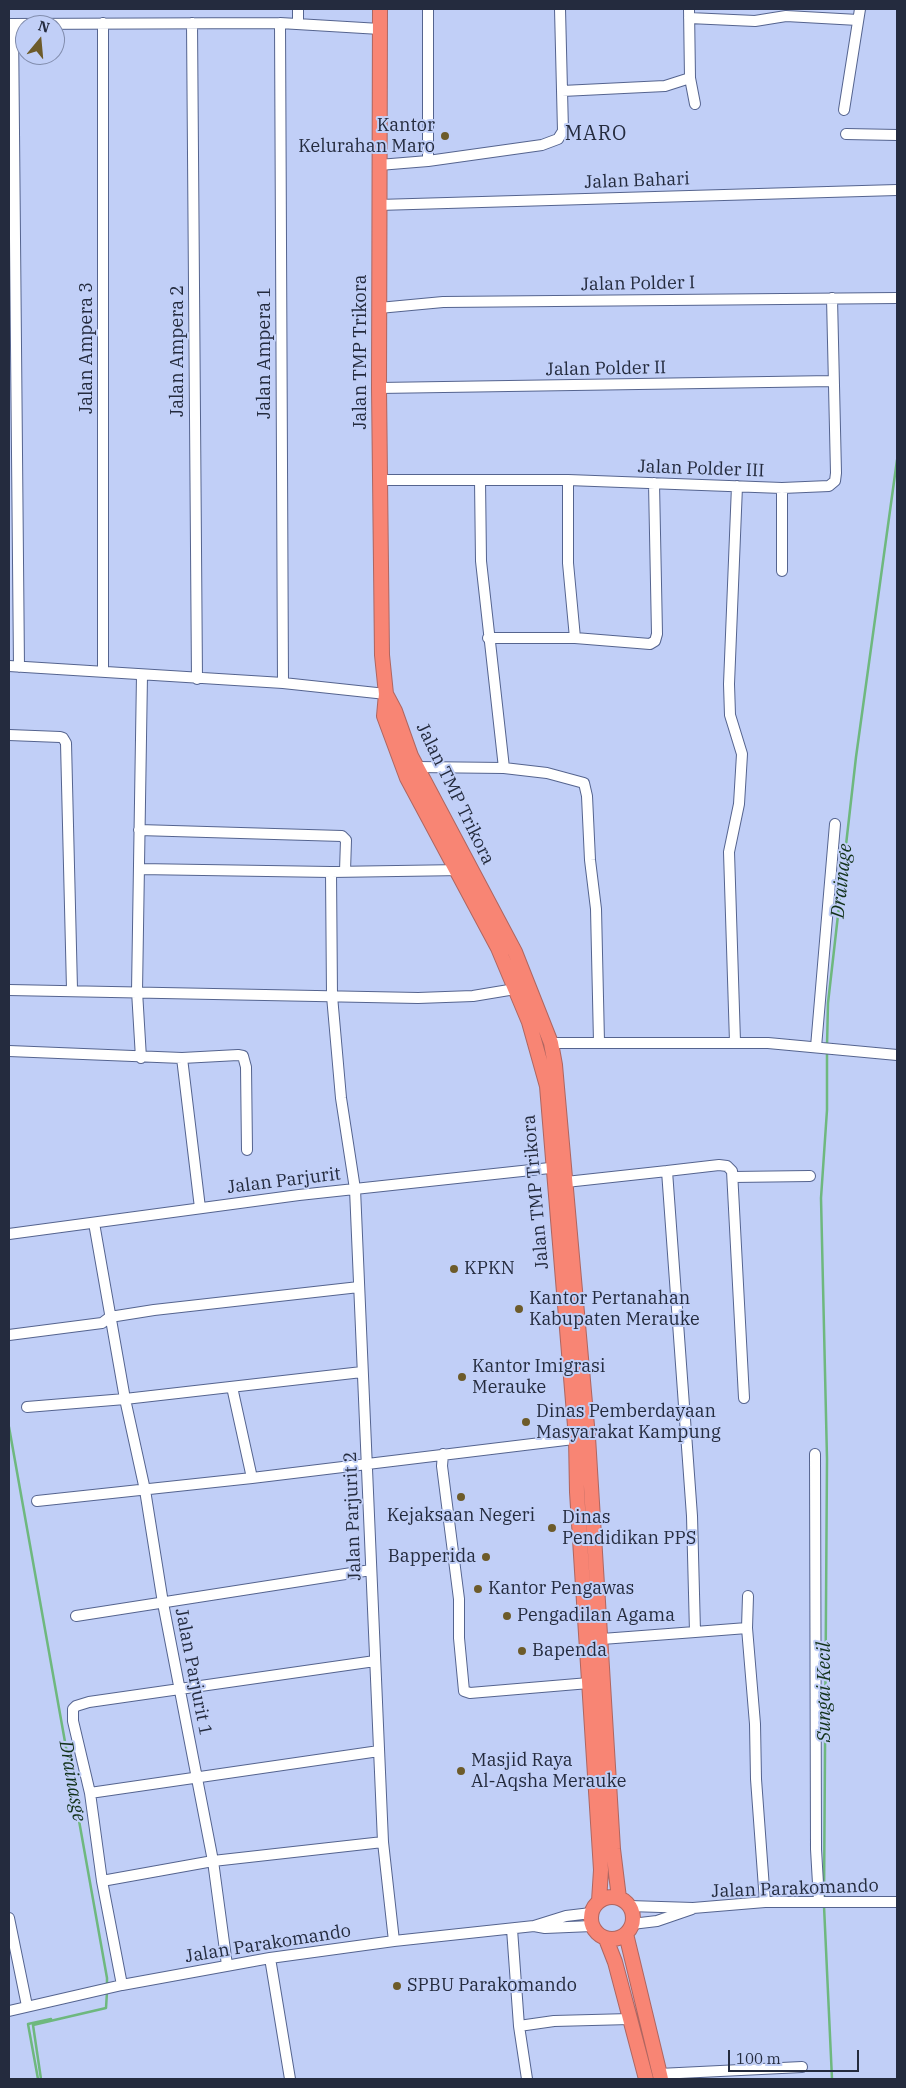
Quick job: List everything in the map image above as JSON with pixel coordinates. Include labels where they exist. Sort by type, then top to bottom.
[{"type":"highway","name":"Jalan TMP Trikora","points":[[380,9],[379,388],[382,655],[386,694],[384,716],[395,750],[407,778],[498,948],[535,1039],[546,1086],[559,1167],[582,1438],[602,1639],[613,1849],[624,1902]]},
{"type":"highway","name":"Jalan TMP Trikora","points":[[386,694],[395,711],[416,767],[515,952],[551,1043],[560,1097],[559,1167],[566,1182],[575,1293],[582,1438],[577,1492],[601,1870],[594,1913]]},
{"type":"highway","points":[[588,1666],[602,1665]]},
{"type":"highway","points":[[605,1898],[624,1902],[633,1918],[629,1930],[620,1938],[606,1939],[600,1936],[594,1913],[605,1898]]},
{"type":"highway","points":[[629,1930],[660,2076]]},
{"type":"highway","points":[[606,1939],[615,1962],[646,2079]]},
{"type":"street","points":[[298,9],[298,24]]},
{"type":"street","points":[[428,9],[428,161]]},
{"type":"street","points":[[379,165],[428,161],[542,145],[558,139],[563,131],[560,9]]},
{"type":"street","points":[[844,110],[860,9]]},
{"type":"street","points":[[695,104],[690,78],[689,14],[755,21],[786,16],[858,20]]},
{"type":"street","name":"Jalan Ampera 3","points":[[102,672],[103,23]]},
{"type":"street","name":"Jalan Ampera 2","points":[[192,23],[197,679]]},
{"type":"street","points":[[380,29],[280,23],[11,24],[14,667],[283,683],[386,694]]},
{"type":"street","name":"Jalan Ampera 1","points":[[280,23],[283,683]]},
{"type":"street","points":[[562,91],[665,86],[690,78]]},
{"type":"street","points":[[846,134],[897,135]]},
{"type":"street","name":"Jalan Bahari","points":[[378,205],[897,190]]},
{"type":"street","name":"Jalan Polder III","points":[[381,480],[568,480],[782,488],[821,488],[829,486],[834,481],[836,472],[832,298]]},
{"type":"street","name":"Jalan Polder I","points":[[379,308],[443,302],[897,298]]},
{"type":"street","name":"Jalan Polder II","points":[[379,388],[833,381]]},
{"type":"street","points":[[480,480],[481,561],[488,638],[504,768]]},
{"type":"street","points":[[568,480],[568,563],[575,638]]},
{"type":"street","points":[[488,638],[575,638],[650,644],[655,642],[657,634],[654,483]]},
{"type":"street","points":[[735,1042],[728,852],[739,804],[742,754],[732,726],[729,684],[737,486]]},
{"type":"street","points":[[782,488],[782,571]]},
{"type":"street","points":[[141,1058],[137,991],[142,675]]},
{"type":"street","points":[[9,735],[60,737],[66,743],[72,989]]},
{"type":"street","points":[[416,767],[504,768],[576,779],[584,783],[586,788],[590,860],[596,909],[599,1042]]},
{"type":"street","points":[[819,1047],[835,824]]},
{"type":"street","points":[[139,830],[342,836],[346,840],[345,871]]},
{"type":"street","points":[[139,869],[331,872],[471,870]]},
{"type":"street","name":"Jalan Parjurit 2","points":[[331,872],[332,996],[342,1098],[354,1189],[383,1842]]},
{"type":"street","points":[[9,990],[72,989],[444,997],[515,990]]},
{"type":"street","points":[[551,1043],[735,1042],[819,1047],[897,1055]]},
{"type":"street","points":[[9,1052],[141,1058],[243,1056],[246,1068],[247,1150]]},
{"type":"street","points":[[182,1058],[200,1208]]},
{"type":"street","points":[[566,1182],[720,1164],[727,1166],[732,1171],[744,1398]]},
{"type":"street","name":"Jalan Parjurit","points":[[9,1234],[354,1189],[559,1167]]},
{"type":"street","points":[[667,1171],[692,1516],[695,1632]]},
{"type":"street","points":[[733,1177],[810,1176]]},
{"type":"street","name":"Jalan Parjurit 1","points":[[94,1223],[125,1399],[145,1490],[163,1603],[213,1861],[227,1966]]},
{"type":"street","points":[[9,1335],[102,1323],[110,1317],[359,1287]]},
{"type":"street","points":[[27,1407],[125,1399],[362,1372]]},
{"type":"street","points":[[232,1387],[252,1478]]},
{"type":"street","points":[[37,1501],[367,1465],[582,1438]]},
{"type":"street","points":[[443,1454],[442,1466],[459,1600],[459,1638],[464,1691],[470,1693],[589,1683]]},
{"type":"street","points":[[815,1454],[816,1849],[823,1901]]},
{"type":"street","points":[[76,1616],[371,1570]]},
{"type":"street","points":[[748,1596],[746,1628],[755,1724],[756,1778],[765,1902]]},
{"type":"street","points":[[602,1639],[746,1628]]},
{"type":"street","points":[[122,1985],[102,1881],[90,1793],[74,1722],[73,1709],[83,1704],[375,1661]]},
{"type":"street","points":[[90,1793],[379,1750]]},
{"type":"street","points":[[102,1881],[213,1861],[383,1842],[394,1940]]},
{"type":"street","name":"Jalan Parakomando","points":[[624,1902],[693,1908],[765,1902],[897,1902]]},
{"type":"street","name":"Jalan Parakomando","points":[[629,1930],[693,1908]]},
{"type":"street","name":"Jalan Parakomando","points":[[9,2011],[122,1985],[270,1958],[394,1940],[534,1926],[545,1928],[594,1913]]},
{"type":"street","points":[[9,1918],[27,2006]]},
{"type":"street","points":[[512,1929],[519,2026],[527,2079]]},
{"type":"street","points":[[270,1958],[290,2079]]},
{"type":"street","points":[[519,2026],[554,2021],[630,2019]]},
{"type":"street","points":[[660,2076],[802,2067]]},
{"type":"waterway","name":"Drainage","points":[[827,1046],[828,1003],[856,757],[897,460]]},
{"type":"waterway","name":"Sungai Kecil","points":[[824,1898],[827,1459],[821,1198],[827,1110],[827,1051]]},
{"type":"waterway","name":"Drainasge","points":[[9,1427],[107,1986]]},
{"type":"waterway","name":"Sungai Kecil","points":[[824,1906],[832,2079]]},
{"type":"waterway","name":"Sungai Kecil","points":[[41,2079],[33,2025],[106,2008],[107,1992]]},
{"type":"waterway","name":"Sungai Kecil","points":[[38,2079],[28,2024],[51,2019]]},
{"type":"place","name":"Kantor Kelurahan Maro","points":[[445,136]]},
{"type":"place","name":"KPKN","points":[[454,1269]]},
{"type":"place","name":"Kantor Pertanahan Kabupaten Merauke","points":[[519,1309]]},
{"type":"place","name":"Kantor Imigrasi Merauke","points":[[462,1377]]},
{"type":"place","name":"Dinas Pemberdayaan Masyarakat Kampung","points":[[526,1422]]},
{"type":"place","name":"Kejaksaan Negeri","points":[[461,1497]]},
{"type":"place","name":"Dinas Pendidikan PPS","points":[[552,1528]]},
{"type":"place","name":"Bapperida","points":[[486,1557]]},
{"type":"place","name":"Kantor Pengawas","points":[[478,1589]]},
{"type":"place","name":"Pengadilan Agama","points":[[507,1616]]},
{"type":"place","name":"Bapenda","points":[[522,1651]]},
{"type":"place","name":"Masjid Raya Al-Aqsha Merauke","points":[[461,1771]]},
{"type":"place","name":"SPBU Parakomando","points":[[397,1986]]},
{"type":"district","name":"MARO","points":[[596,134]]}]
